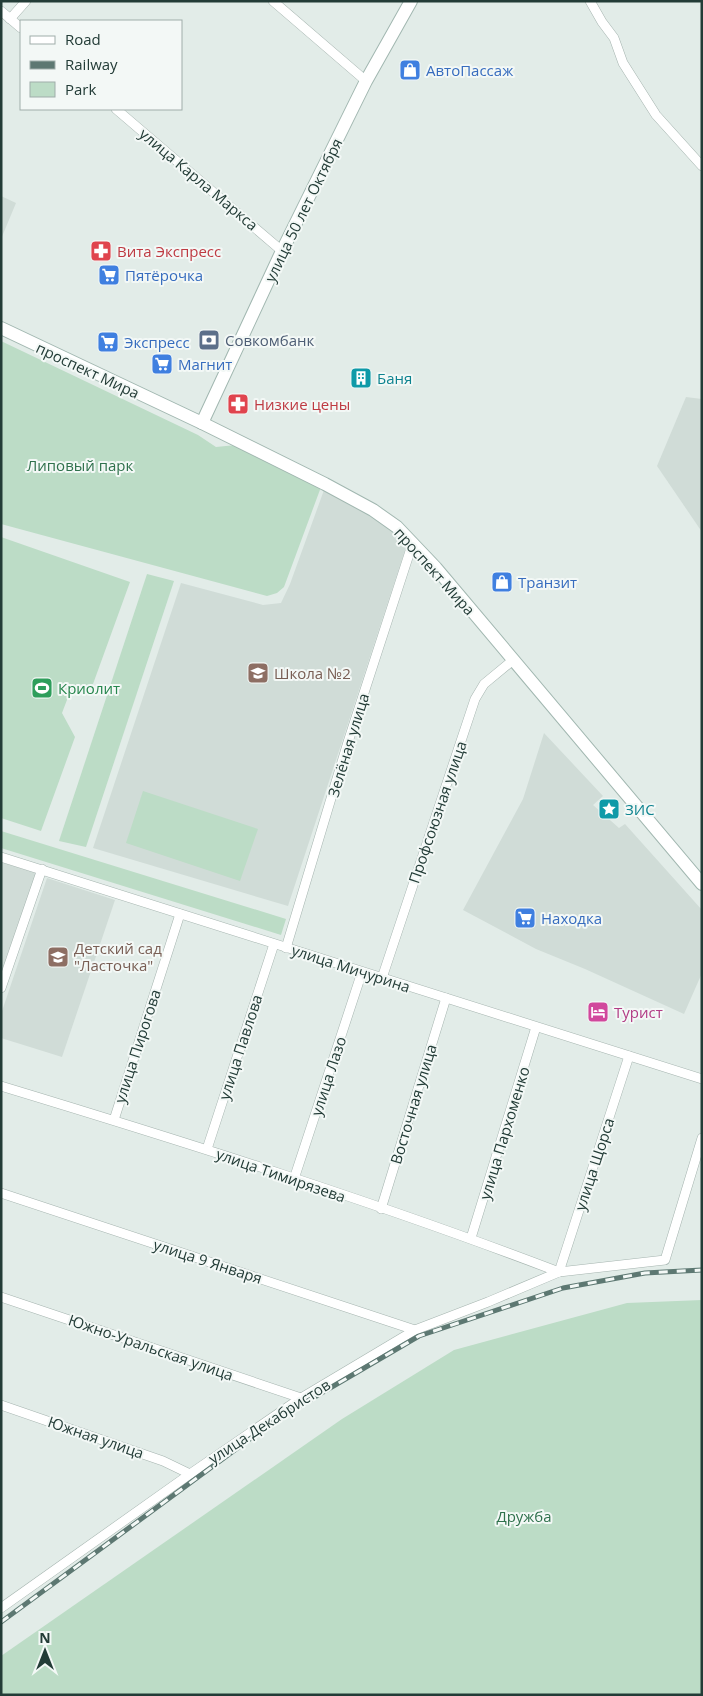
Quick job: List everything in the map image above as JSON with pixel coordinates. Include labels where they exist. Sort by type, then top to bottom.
[{"type":"main road","name":"улица 50 лет Октября","points":[[202,423],[282,250],[366,81],[411,1]]},
{"type":"main road","name":"проспект Мира","points":[[1,328],[202,423],[325,484],[373,510],[397,527],[413,542],[702,884]]},
{"type":"street","points":[[10,19],[26,1]]},
{"type":"street","points":[[273,1],[366,81]]},
{"type":"street","points":[[590,1],[614,38],[623,63],[656,115],[702,166]]},
{"type":"street","points":[[1,11],[20,27]]},
{"type":"street","name":"улица Карла Маркса","points":[[117,110],[282,250]]},
{"type":"street","name":"Зелёная улица","points":[[286,948],[348,742],[413,542]]},
{"type":"street","name":"Профсоюзная улица","points":[[382,978],[475,699],[484,684],[513,660]]},
{"type":"street","name":"улица Мичурина","points":[[1,857],[702,1079]]},
{"type":"street","points":[[1,988],[42,869]]},
{"type":"street","name":"улица Пирогова","points":[[114,1120],[180,914]]},
{"type":"street","name":"улица Павлова","points":[[207,1150],[274,944]]},
{"type":"street","name":"улица Лазо","points":[[294,1179],[362,972]]},
{"type":"street","name":"Восточная улица","points":[[381,1209],[446,998]]},
{"type":"street","name":"улица Пархоменко","points":[[471,1238],[536,1027]]},
{"type":"street","name":"улица Щорса","points":[[559,1272],[629,1056]]},
{"type":"street","name":"улица Тимирязева","points":[[1,1086],[207,1150],[471,1238],[559,1272]]},
{"type":"street","points":[[559,1272],[665,1260],[702,1138]]},
{"type":"street","name":"улица 9 Января","points":[[1,1193],[415,1330]]},
{"type":"street","name":"улица Декабристов","points":[[1,1608],[301,1398],[415,1330],[559,1272]]},
{"type":"street","name":"Южно-Уральская улица","points":[[1,1297],[301,1398]]},
{"type":"street","name":"Южная улица","points":[[1,1404],[163,1461],[190,1474]]},
{"type":"shaded area","points":[[1,196],[16,203],[1,239]]},
{"type":"shaded area","points":[[686,397],[702,399],[702,532],[657,466]]},
{"type":"shaded area","name":"Школа №2","points":[[324,490],[368,513],[391,528],[407,544],[288,906],[93,848],[181,583],[263,605],[281,603],[290,584]]},
{"type":"shaded area","points":[[544,733],[603,796],[593,805],[619,828],[625,824],[702,910],[702,973],[684,1014],[536,949],[463,910],[523,799]]},
{"type":"shaded area","points":[[1,862],[36,873],[1,974]]},
{"type":"shaded area","name":"Детский сад \"Ласточка\"","points":[[47,878],[115,900],[62,1057],[1,1038],[1,1014]]},
{"type":"green space","name":"Липовый парк","points":[[1,341],[198,435],[216,447],[236,445],[321,487],[284,587],[277,593],[267,596],[1,524]]},
{"type":"green space","name":"Криолит","points":[[1,537],[130,582],[93,684],[70,692],[62,713],[75,737],[41,831],[1,818]]},
{"type":"green space","points":[[147,574],[174,581],[86,847],[59,841]]},
{"type":"green space","points":[[143,791],[258,829],[240,881],[126,843]]},
{"type":"green space","points":[[1,831],[286,919],[281,935],[1,848]]},
{"type":"green space","name":"Дружба","points":[[702,1300],[702,1695],[1,1695],[1,1656],[342,1419],[454,1350],[627,1303]]},
{"type":"railway","points":[[1,1622],[277,1419],[419,1336],[563,1288],[645,1273],[702,1270]]},
{"type":"place","name":"АвтоПассаж","points":[[410,70]]},
{"type":"place","name":"Вита Экспресс","points":[[101,251]]},
{"type":"place","name":"Пятёрочка","points":[[109,275]]},
{"type":"place","name":"Совкомбанк","points":[[209,340]]},
{"type":"place","name":"Экспресс","points":[[108,342]]},
{"type":"place","name":"Магнит","points":[[162,364]]},
{"type":"place","name":"Баня","points":[[361,378]]},
{"type":"place","name":"Низкие цены","points":[[238,404]]},
{"type":"place","name":"Транзит","points":[[502,582]]},
{"type":"place","name":"Школа №2","points":[[258,673]]},
{"type":"place","name":"Криолит","points":[[42,688]]},
{"type":"place","name":"ЗИС","points":[[609,809]]},
{"type":"place","name":"Находка","points":[[525,918]]},
{"type":"place","name":"Детский сад \"Ласточка\"","points":[[58,957]]},
{"type":"place","name":"Турист","points":[[598,1012]]}]
